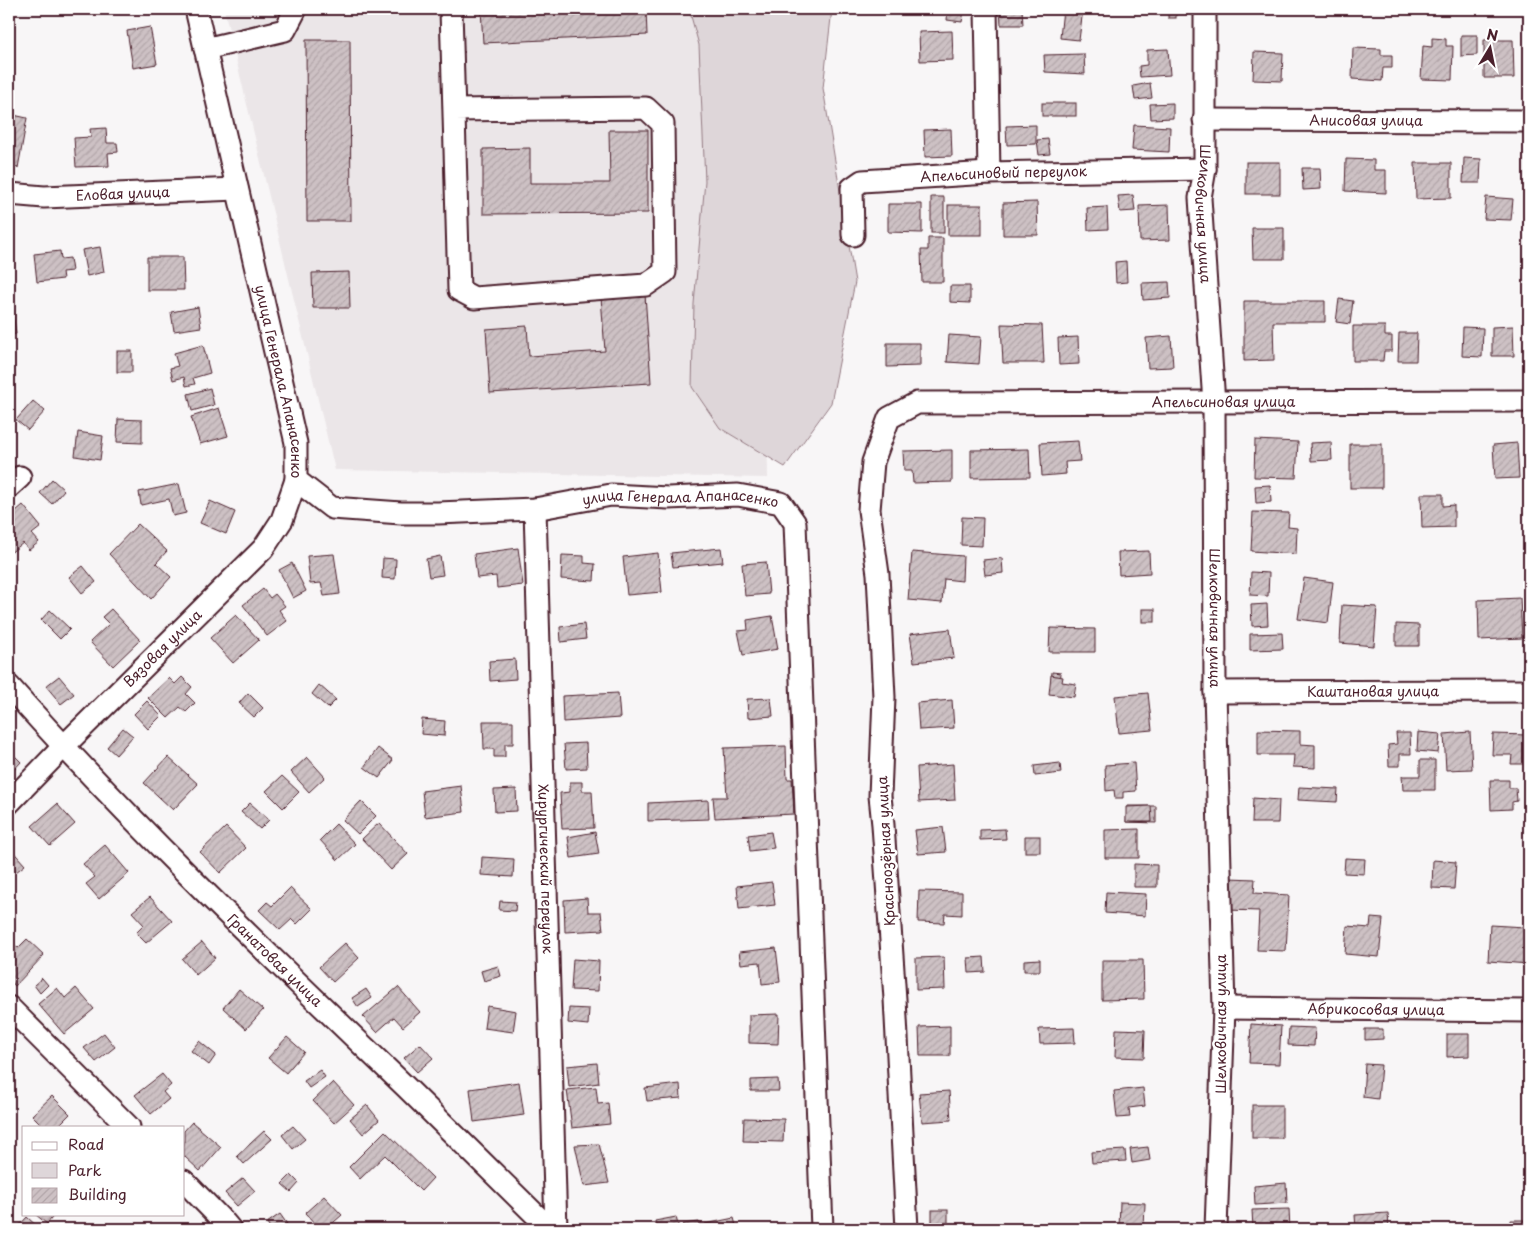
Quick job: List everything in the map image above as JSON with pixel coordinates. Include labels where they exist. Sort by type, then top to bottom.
[{"type":"street","name":"улица Генерала Апанасенко","points":[[196,9],[296,443],[296,480],[332,508],[420,513],[535,509],[611,495],[668,498],[738,495],[781,503],[795,523],[822,1229]]},
{"type":"street","points":[[206,49],[285,30],[296,9]]},
{"type":"street","points":[[451,9],[459,290],[474,298],[646,285],[665,272],[663,124],[646,108],[454,110]]},
{"type":"street","points":[[986,9],[989,173]]},
{"type":"street","name":"Шелковичная улица","points":[[1205,9],[1205,169],[1200,198],[1214,403],[1215,692],[1224,1008],[1216,1229]]},
{"type":"street","name":"Анисовая улица","points":[[1204,120],[1529,121]]},
{"type":"street","name":"Апельсиновый переулок","points":[[853,235],[852,188],[862,181],[989,173],[1205,169]]},
{"type":"street","name":"Еловая улица","points":[[9,194],[44,197],[237,189]]},
{"type":"street","name":"Апельсиновая улица","points":[[917,403],[1529,401]]},
{"type":"street","name":"Красноозёрная улица","points":[[907,1229],[896,999],[884,825],[880,796],[884,697],[878,574],[869,510],[873,462],[889,418],[917,403]]},
{"type":"street","name":"Вязовая улица","points":[[9,803],[263,549],[282,520],[296,480]]},
{"type":"street","name":"Хирургический переулок","points":[[535,509],[556,1229]]},
{"type":"street","name":"Гранатовая улица","points":[[9,686],[222,910],[550,1229]]},
{"type":"street","name":"Каштановая улица","points":[[1215,692],[1529,691]]},
{"type":"street","points":[[9,1007],[128,1126]]},
{"type":"street","name":"Абрикосовая улица","points":[[1224,1008],[1529,1011]]},
{"type":"street","points":[[185,1182],[230,1229]]},
{"type":"shaded area","points":[[224,9],[761,9],[768,478],[335,470]]},
{"type":"green space","points":[[689,9],[832,9],[823,88],[855,282],[831,403],[785,467],[720,428],[692,387],[694,304],[705,181],[699,45]]},
{"type":"building","points":[[481,9],[646,9],[647,35],[483,43]]},
{"type":"building","points":[[948,9],[964,11],[962,22],[947,20]]},
{"type":"building","points":[[1000,9],[1022,9],[1023,25],[1001,25]]},
{"type":"building","points":[[1063,9],[1083,9],[1079,40],[1060,38]]},
{"type":"building","points":[[1168,9],[1176,9],[1176,18],[1168,18]]},
{"type":"building","points":[[150,27],[157,64],[133,68],[127,31]]},
{"type":"building","points":[[952,31],[953,60],[920,61],[919,32]]},
{"type":"building","points":[[1461,35],[1477,35],[1477,55],[1461,56]]},
{"type":"building","points":[[1432,38],[1446,39],[1446,46],[1453,46],[1452,80],[1421,79],[1423,46],[1432,47]]},
{"type":"building","points":[[306,40],[350,40],[351,221],[307,221]]},
{"type":"building","points":[[1484,40],[1513,40],[1514,78],[1484,78]]},
{"type":"building","points":[[1353,48],[1381,49],[1381,55],[1392,55],[1392,68],[1383,68],[1382,81],[1352,79]]},
{"type":"building","points":[[1168,49],[1170,75],[1140,77],[1139,66],[1147,65],[1147,50]]},
{"type":"building","points":[[1254,52],[1283,53],[1282,81],[1253,80]]},
{"type":"building","points":[[1084,54],[1085,74],[1045,72],[1044,55]]},
{"type":"building","points":[[1150,83],[1152,98],[1135,100],[1133,86]]},
{"type":"building","points":[[1042,103],[1076,103],[1076,116],[1042,116]]},
{"type":"building","points":[[1173,103],[1173,118],[1151,119],[1150,104]]},
{"type":"building","points":[[9,114],[27,118],[18,168],[9,166]]},
{"type":"building","points":[[1036,125],[1036,144],[1007,145],[1006,126]]},
{"type":"building","points":[[1134,125],[1170,127],[1169,152],[1132,150]]},
{"type":"building","points":[[106,128],[107,143],[117,143],[118,152],[108,153],[109,166],[76,167],[74,138],[91,137],[90,129]]},
{"type":"building","points":[[951,129],[952,156],[925,157],[924,130]]},
{"type":"building","points":[[609,130],[648,130],[648,213],[483,214],[483,149],[530,148],[530,183],[610,183]]},
{"type":"building","points":[[1048,139],[1050,154],[1039,155],[1037,140]]},
{"type":"building","points":[[1464,158],[1481,159],[1480,183],[1463,183]]},
{"type":"building","points":[[1346,159],[1374,160],[1374,170],[1386,170],[1386,193],[1345,191]]},
{"type":"building","points":[[1246,162],[1280,162],[1280,194],[1246,194]]},
{"type":"building","points":[[1415,163],[1451,163],[1451,198],[1416,199]]},
{"type":"building","points":[[1302,168],[1320,168],[1321,189],[1303,190]]},
{"type":"building","points":[[1133,195],[1135,211],[1120,212],[1118,196]]},
{"type":"building","points":[[931,197],[944,197],[944,233],[931,233]]},
{"type":"building","points":[[1486,197],[1513,199],[1511,220],[1484,219]]},
{"type":"building","points":[[1037,202],[1038,235],[1003,235],[1003,203]]},
{"type":"building","points":[[888,204],[922,204],[922,233],[888,232]]},
{"type":"building","points":[[948,205],[982,205],[982,235],[948,235]]},
{"type":"building","points":[[1169,205],[1170,240],[1140,241],[1139,206]]},
{"type":"building","points":[[1107,207],[1108,229],[1088,230],[1087,208]]},
{"type":"building","points":[[1252,228],[1284,228],[1284,259],[1253,259]]},
{"type":"building","points":[[928,238],[943,238],[943,282],[922,282],[921,250],[928,250]]},
{"type":"building","points":[[100,247],[104,272],[87,276],[82,250]]},
{"type":"building","points":[[60,251],[61,259],[70,258],[72,271],[62,272],[63,279],[37,282],[34,254]]},
{"type":"building","points":[[147,257],[183,257],[184,290],[147,290]]},
{"type":"building","points":[[1126,261],[1127,282],[1116,283],[1115,262]]},
{"type":"building","points":[[349,272],[350,308],[313,308],[312,273]]},
{"type":"building","points":[[1169,282],[1170,298],[1143,300],[1142,283]]},
{"type":"building","points":[[950,286],[970,286],[970,303],[950,302]]},
{"type":"building","points":[[645,294],[651,383],[490,393],[486,329],[527,326],[529,356],[605,351],[601,297]]},
{"type":"building","points":[[1339,299],[1353,301],[1350,324],[1336,322]]},
{"type":"building","points":[[1244,301],[1325,301],[1325,322],[1273,322],[1274,360],[1244,361]]},
{"type":"building","points":[[12,303],[16,334],[9,335],[9,304]]},
{"type":"building","points":[[198,307],[201,327],[174,331],[171,312]]},
{"type":"building","points":[[1001,324],[1042,325],[1044,363],[1003,363]]},
{"type":"building","points":[[1353,326],[1385,326],[1385,336],[1392,336],[1392,351],[1384,351],[1383,361],[1353,361]]},
{"type":"building","points":[[1513,326],[1514,356],[1492,356],[1492,327]]},
{"type":"building","points":[[1463,327],[1483,328],[1482,357],[1462,356]]},
{"type":"building","points":[[1399,333],[1417,333],[1416,361],[1398,361]]},
{"type":"building","points":[[949,335],[981,337],[979,364],[947,362]]},
{"type":"building","points":[[1171,336],[1173,367],[1148,368],[1146,338]]},
{"type":"building","points":[[1078,337],[1079,364],[1059,365],[1058,338]]},
{"type":"building","points":[[887,343],[920,343],[920,366],[887,367]]},
{"type":"building","points":[[203,345],[210,373],[193,378],[195,384],[186,386],[184,377],[173,380],[170,368],[178,366],[174,353]]},
{"type":"building","points":[[117,351],[132,351],[132,372],[117,372]]},
{"type":"building","points":[[210,388],[214,405],[192,411],[188,394]]},
{"type":"building","points":[[33,401],[45,411],[28,430],[16,420]]},
{"type":"building","points":[[219,408],[228,436],[200,444],[191,417]]},
{"type":"building","points":[[118,419],[142,420],[142,443],[117,442]]},
{"type":"building","points":[[78,432],[103,436],[100,460],[75,456]]},
{"type":"building","points":[[1255,440],[1298,442],[1296,478],[1254,477]]},
{"type":"building","points":[[1078,441],[1080,461],[1065,462],[1066,474],[1042,476],[1040,443]]},
{"type":"building","points":[[1331,442],[1332,460],[1311,461],[1310,443]]},
{"type":"building","points":[[1517,443],[1519,478],[1495,479],[1493,445]]},
{"type":"building","points":[[1350,444],[1382,444],[1382,488],[1350,488]]},
{"type":"building","points":[[1029,449],[1030,477],[971,478],[971,450]]},
{"type":"building","points":[[952,450],[952,482],[913,483],[912,471],[904,471],[903,451]]},
{"type":"building","points":[[52,479],[64,490],[52,504],[40,493]]},
{"type":"building","points":[[179,484],[186,513],[173,516],[169,499],[141,505],[139,492]]},
{"type":"building","points":[[1270,485],[1271,502],[1256,503],[1255,486]]},
{"type":"building","points":[[1421,494],[1443,494],[1443,506],[1454,505],[1454,527],[1422,528]]},
{"type":"building","points":[[210,501],[235,512],[226,534],[200,523]]},
{"type":"building","points":[[23,505],[41,527],[32,534],[39,542],[29,550],[23,543],[9,554],[9,517]]},
{"type":"building","points":[[1253,512],[1289,513],[1288,527],[1297,528],[1296,554],[1251,551]]},
{"type":"building","points":[[962,517],[983,518],[982,546],[961,545]]},
{"type":"building","points":[[138,524],[167,551],[156,563],[171,577],[151,599],[109,554]]},
{"type":"building","points":[[518,548],[523,585],[497,588],[496,576],[477,578],[474,554]]},
{"type":"building","points":[[721,548],[723,562],[673,567],[671,553]]},
{"type":"building","points":[[1149,551],[1150,573],[1119,575],[1118,552]]},
{"type":"building","points":[[912,552],[963,556],[962,581],[944,579],[942,603],[908,600]]},
{"type":"building","points":[[658,553],[662,592],[627,595],[623,557]]},
{"type":"building","points":[[334,554],[340,594],[324,596],[321,583],[310,584],[307,556]]},
{"type":"building","points":[[562,555],[584,556],[584,563],[595,564],[594,581],[561,579]]},
{"type":"building","points":[[440,556],[443,575],[429,577],[426,559]]},
{"type":"building","points":[[383,558],[396,559],[395,579],[382,578]]},
{"type":"building","points":[[1002,558],[1003,573],[985,575],[983,560]]},
{"type":"building","points":[[766,562],[769,594],[745,596],[742,564]]},
{"type":"building","points":[[292,563],[306,591],[293,598],[279,570]]},
{"type":"building","points":[[83,566],[96,582],[82,593],[69,577]]},
{"type":"building","points":[[1251,572],[1269,573],[1268,596],[1250,595]]},
{"type":"building","points":[[1304,578],[1333,582],[1328,623],[1298,619]]},
{"type":"building","points":[[263,589],[270,598],[275,594],[285,606],[279,610],[287,621],[267,636],[243,605]]},
{"type":"building","points":[[1520,598],[1522,638],[1479,640],[1478,600]]},
{"type":"building","points":[[1267,604],[1268,625],[1252,626],[1251,605]]},
{"type":"building","points":[[1342,605],[1377,607],[1374,646],[1340,643]]},
{"type":"building","points":[[111,609],[140,640],[113,666],[90,642],[109,624],[102,617]]},
{"type":"building","points":[[1142,609],[1155,609],[1155,622],[1142,622]]},
{"type":"building","points":[[50,610],[70,629],[60,639],[41,620]]},
{"type":"building","points":[[236,615],[259,640],[233,663],[210,638]]},
{"type":"building","points":[[772,616],[778,649],[743,655],[738,631],[748,630],[747,620]]},
{"type":"building","points":[[584,624],[586,639],[561,642],[560,627]]},
{"type":"building","points":[[1396,624],[1419,625],[1419,646],[1396,646]]},
{"type":"building","points":[[1050,628],[1095,629],[1095,652],[1049,652]]},
{"type":"building","points":[[950,629],[954,658],[914,662],[910,634]]},
{"type":"building","points":[[1282,633],[1283,649],[1250,650],[1250,634]]},
{"type":"building","points":[[515,659],[516,679],[490,681],[489,661]]},
{"type":"building","points":[[1052,672],[1061,673],[1060,683],[1074,684],[1073,694],[1050,691]]},
{"type":"building","points":[[1051,675],[1063,677],[1062,682],[1076,684],[1074,697],[1049,694]]},
{"type":"building","points":[[59,676],[74,694],[61,704],[46,686]]},
{"type":"building","points":[[182,677],[192,687],[186,694],[195,703],[186,712],[180,707],[168,718],[148,698],[169,678],[175,684]]},
{"type":"building","points":[[319,685],[336,700],[328,708],[312,694]]},
{"type":"building","points":[[248,693],[263,708],[254,717],[239,703]]},
{"type":"building","points":[[618,693],[620,718],[563,722],[562,696]]},
{"type":"building","points":[[1148,693],[1152,730],[1119,733],[1115,696]]},
{"type":"building","points":[[771,698],[773,716],[748,718],[747,699]]},
{"type":"building","points":[[952,700],[954,728],[919,730],[917,703]]},
{"type":"building","points":[[147,701],[161,716],[148,729],[134,714]]},
{"type":"building","points":[[422,719],[445,721],[444,736],[421,734]]},
{"type":"building","points":[[483,721],[513,721],[513,744],[505,744],[505,757],[494,757],[494,749],[484,749]]},
{"type":"building","points":[[123,728],[133,736],[116,755],[107,747]]},
{"type":"building","points":[[1258,730],[1300,731],[1300,744],[1315,745],[1315,768],[1293,767],[1294,755],[1258,755]]},
{"type":"building","points":[[1418,732],[1440,734],[1438,753],[1417,751]]},
{"type":"building","points":[[1470,732],[1472,769],[1446,770],[1444,734]]},
{"type":"building","points":[[1396,733],[1410,733],[1411,754],[1400,754],[1400,766],[1389,766],[1388,745],[1397,744]]},
{"type":"building","points":[[1493,734],[1528,735],[1527,764],[1511,764],[1512,755],[1492,755]]},
{"type":"building","points":[[586,743],[587,768],[566,769],[564,744]]},
{"type":"building","points":[[786,746],[787,779],[792,779],[794,814],[715,818],[713,797],[727,797],[724,748]]},
{"type":"building","points":[[378,748],[393,760],[379,778],[364,767]]},
{"type":"building","points":[[9,750],[21,762],[9,775]]},
{"type":"building","points":[[168,757],[198,784],[173,810],[144,783]]},
{"type":"building","points":[[307,757],[325,777],[309,792],[291,772]]},
{"type":"building","points":[[1420,760],[1435,760],[1435,790],[1403,790],[1402,776],[1420,776]]},
{"type":"building","points":[[1060,763],[1061,773],[1035,776],[1034,766]]},
{"type":"building","points":[[1134,763],[1136,791],[1123,792],[1123,798],[1115,798],[1114,790],[1106,791],[1105,765]]},
{"type":"building","points":[[953,764],[955,800],[919,802],[917,767]]},
{"type":"building","points":[[282,776],[299,792],[283,808],[266,791]]},
{"type":"building","points":[[1490,780],[1509,780],[1509,788],[1516,788],[1517,801],[1512,802],[1512,809],[1491,810]]},
{"type":"building","points":[[570,782],[582,782],[582,791],[592,791],[594,828],[562,829],[560,793],[570,792]]},
{"type":"building","points":[[461,786],[464,812],[425,817],[422,791]]},
{"type":"building","points":[[1299,787],[1338,789],[1337,802],[1298,800]]},
{"type":"building","points":[[516,789],[517,811],[495,812],[494,790]]},
{"type":"building","points":[[1253,798],[1279,800],[1278,823],[1252,823]]},
{"type":"building","points":[[708,800],[709,819],[648,821],[648,803]]},
{"type":"building","points":[[361,801],[376,816],[358,834],[343,820]]},
{"type":"building","points":[[250,803],[269,820],[260,829],[241,812]]},
{"type":"building","points":[[57,804],[75,824],[50,846],[32,826]]},
{"type":"building","points":[[1127,806],[1156,806],[1156,823],[1126,822]]},
{"type":"building","points":[[1151,806],[1152,822],[1126,822],[1126,807]]},
{"type":"building","points":[[379,823],[408,854],[391,870],[362,839]]},
{"type":"building","points":[[336,824],[355,844],[338,860],[320,840]]},
{"type":"building","points":[[226,827],[246,848],[220,873],[200,852]]},
{"type":"building","points":[[943,827],[946,852],[918,854],[915,830]]},
{"type":"building","points":[[1005,829],[1006,839],[980,840],[980,830]]},
{"type":"building","points":[[1139,829],[1139,858],[1105,858],[1105,830]]},
{"type":"building","points":[[595,832],[599,854],[571,858],[568,837]]},
{"type":"building","points":[[771,832],[774,848],[750,851],[748,835]]},
{"type":"building","points":[[1025,836],[1040,836],[1040,852],[1025,852]]},
{"type":"building","points":[[105,845],[129,873],[99,899],[86,884],[95,877],[83,864]]},
{"type":"building","points":[[9,847],[25,865],[16,872],[9,864]]},
{"type":"building","points":[[482,857],[514,859],[513,877],[481,875]]},
{"type":"building","points":[[1345,858],[1365,859],[1364,874],[1344,873]]},
{"type":"building","points":[[1433,860],[1456,862],[1454,889],[1432,888]]},
{"type":"building","points":[[1134,864],[1157,865],[1157,887],[1134,887]]},
{"type":"building","points":[[1229,878],[1255,879],[1254,893],[1289,895],[1286,951],[1257,950],[1259,911],[1227,910]]},
{"type":"building","points":[[772,882],[775,905],[739,909],[737,886]]},
{"type":"building","points":[[290,888],[312,909],[297,924],[292,919],[280,930],[259,910],[267,902],[272,906]]},
{"type":"building","points":[[919,891],[962,892],[962,915],[945,914],[944,923],[918,922]]},
{"type":"building","points":[[1106,892],[1146,894],[1145,916],[1105,913]]},
{"type":"building","points":[[150,897],[172,921],[146,943],[136,933],[144,925],[132,912]]},
{"type":"building","points":[[587,898],[588,912],[601,912],[603,930],[565,932],[564,900]]},
{"type":"building","points":[[500,901],[516,902],[515,911],[499,910]]},
{"type":"building","points":[[1371,918],[1383,919],[1379,957],[1345,954],[1347,926],[1370,928]]},
{"type":"building","points":[[1490,925],[1525,927],[1525,938],[1529,938],[1529,964],[1488,961]]},
{"type":"building","points":[[27,939],[44,955],[15,986],[9,979],[9,942],[18,948]]},
{"type":"building","points":[[202,942],[215,958],[196,975],[182,959]]},
{"type":"building","points":[[345,943],[359,958],[333,982],[319,967]]},
{"type":"building","points":[[776,948],[780,982],[762,984],[760,962],[741,964],[739,952]]},
{"type":"building","points":[[944,957],[945,989],[916,990],[916,958]]},
{"type":"building","points":[[984,957],[985,972],[969,973],[968,958]]},
{"type":"building","points":[[573,959],[599,961],[598,991],[571,990]]},
{"type":"building","points":[[1040,959],[1040,971],[1024,971],[1024,960]]},
{"type":"building","points":[[1102,960],[1143,960],[1144,999],[1102,1000]]},
{"type":"building","points":[[498,966],[501,976],[484,981],[481,971]]},
{"type":"building","points":[[42,978],[48,985],[40,993],[34,985]]},
{"type":"building","points":[[398,987],[420,1012],[403,1027],[394,1017],[377,1032],[363,1017]]},
{"type":"building","points":[[57,988],[65,998],[76,988],[94,1009],[64,1034],[38,1004]]},
{"type":"building","points":[[239,989],[263,1010],[246,1029],[223,1008]]},
{"type":"building","points":[[366,989],[372,998],[358,1007],[352,998]]},
{"type":"building","points":[[487,1006],[516,1011],[513,1032],[484,1028]]},
{"type":"building","points":[[569,1008],[589,1009],[588,1025],[568,1023]]},
{"type":"building","points":[[779,1014],[778,1044],[749,1043],[749,1015]]},
{"type":"building","points":[[1251,1024],[1281,1026],[1279,1064],[1249,1063]]},
{"type":"building","points":[[950,1026],[950,1056],[920,1056],[919,1027]]},
{"type":"building","points":[[1289,1027],[1315,1028],[1314,1046],[1288,1045]]},
{"type":"building","points":[[1074,1028],[1075,1043],[1040,1044],[1039,1029]]},
{"type":"building","points":[[1116,1029],[1145,1030],[1144,1058],[1115,1057]]},
{"type":"building","points":[[1365,1029],[1383,1029],[1383,1039],[1365,1040]]},
{"type":"building","points":[[104,1033],[115,1047],[96,1062],[84,1048]]},
{"type":"building","points":[[1447,1034],[1469,1034],[1469,1056],[1447,1057]]},
{"type":"building","points":[[287,1037],[304,1052],[286,1073],[268,1058]]},
{"type":"building","points":[[1525,1037],[1529,1037],[1529,1066],[1525,1066]]},
{"type":"building","points":[[199,1041],[216,1055],[209,1065],[191,1051]]},
{"type":"building","points":[[420,1044],[433,1058],[417,1072],[404,1058]]},
{"type":"building","points":[[597,1063],[599,1083],[569,1087],[567,1066]]},
{"type":"building","points":[[1365,1064],[1381,1065],[1378,1099],[1363,1097]]},
{"type":"building","points":[[320,1070],[325,1077],[309,1088],[304,1081]]},
{"type":"building","points":[[162,1074],[171,1085],[163,1092],[169,1099],[151,1114],[135,1095]]},
{"type":"building","points":[[778,1079],[779,1091],[751,1091],[751,1080]]},
{"type":"building","points":[[333,1082],[354,1105],[334,1123],[313,1101]]},
{"type":"building","points":[[519,1082],[524,1115],[474,1122],[470,1089]]},
{"type":"building","points":[[680,1084],[681,1098],[647,1101],[645,1088]]},
{"type":"building","points":[[596,1087],[598,1104],[608,1103],[610,1124],[572,1128],[567,1090]]},
{"type":"building","points":[[1143,1088],[1145,1106],[1129,1108],[1130,1117],[1117,1118],[1114,1091]]},
{"type":"building","points":[[949,1091],[951,1120],[922,1122],[919,1093]]},
{"type":"building","points":[[52,1096],[70,1114],[58,1126],[43,1126],[32,1115]]},
{"type":"building","points":[[367,1105],[379,1120],[363,1134],[350,1119]]},
{"type":"building","points":[[1252,1105],[1282,1105],[1282,1138],[1252,1138]]},
{"type":"building","points":[[744,1118],[784,1119],[783,1142],[743,1141]]},
{"type":"building","points":[[192,1122],[221,1147],[200,1171],[185,1157],[185,1130]]},
{"type":"building","points":[[293,1126],[305,1139],[293,1149],[282,1135]]},
{"type":"building","points":[[264,1131],[272,1139],[244,1164],[237,1156]]},
{"type":"building","points":[[385,1131],[433,1178],[421,1191],[385,1155],[360,1179],[349,1167]]},
{"type":"building","points":[[599,1144],[609,1183],[584,1186],[575,1145]]},
{"type":"building","points":[[1148,1147],[1150,1160],[1132,1163],[1130,1149]]},
{"type":"building","points":[[1125,1150],[1126,1161],[1092,1163],[1091,1152]]},
{"type":"building","points":[[291,1175],[299,1183],[291,1192],[282,1184]]},
{"type":"building","points":[[243,1178],[255,1191],[237,1206],[225,1193]]},
{"type":"building","points":[[1286,1183],[1287,1203],[1255,1205],[1254,1186]]},
{"type":"building","points":[[324,1196],[342,1215],[326,1229],[320,1229],[305,1213]]},
{"type":"building","points":[[1120,1202],[1145,1203],[1144,1229],[1119,1229]]},
{"type":"building","points":[[1289,1209],[1290,1229],[1253,1229],[1252,1210]]},
{"type":"building","points":[[932,1210],[948,1210],[948,1229],[932,1229]]},
{"type":"building","points":[[1388,1213],[1389,1229],[1356,1229],[1355,1215]]},
{"type":"building","points":[[280,1214],[287,1224],[280,1229],[271,1229],[267,1223]]},
{"type":"building","points":[[37,1216],[53,1216],[47,1224]]},
{"type":"building","points":[[27,1217],[40,1229],[16,1229]]},
{"type":"building","points":[[676,1217],[679,1229],[657,1229],[655,1221]]},
{"type":"building","points":[[734,1218],[737,1229],[706,1229],[705,1224]]},
{"type":"building","points":[[1511,1220],[1529,1220],[1529,1229],[1510,1229]]},
{"type":"building","points":[[699,1222],[700,1229],[684,1229],[683,1224]]}]
